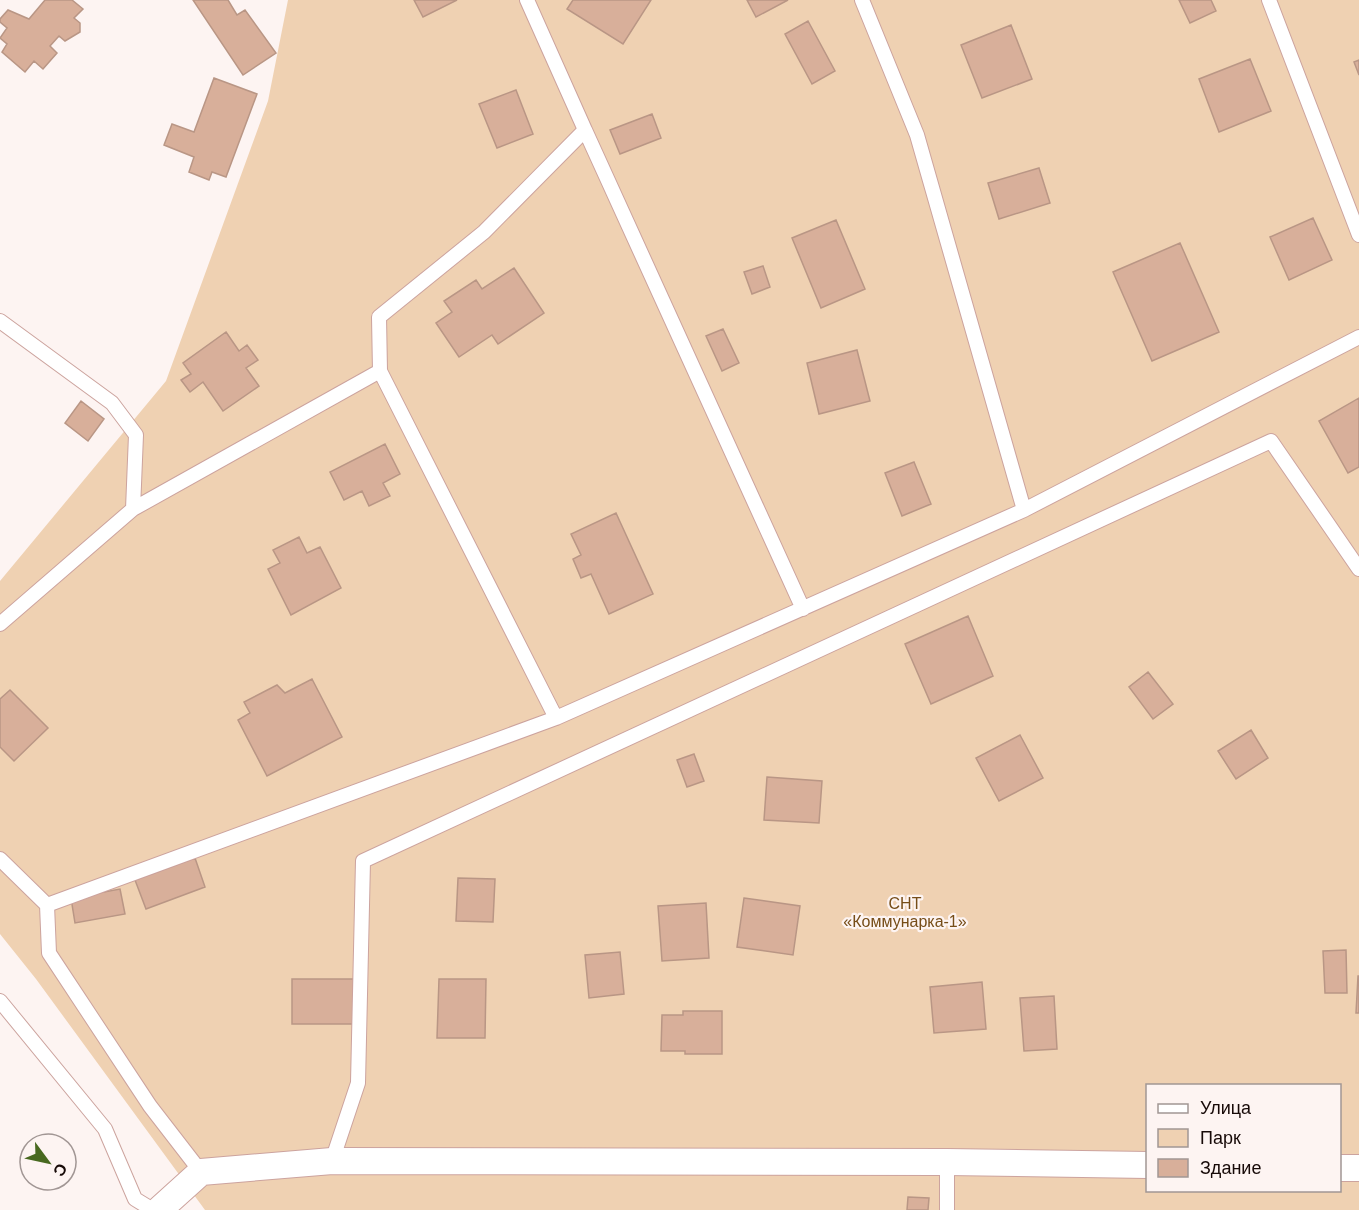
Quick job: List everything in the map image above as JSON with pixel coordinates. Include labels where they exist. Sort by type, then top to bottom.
[{"type":"street","points":[[159,1210],[201,1172],[332,1161],[947,1162],[1146,1165]]},
{"type":"street","points":[[1341,1168],[1359,1168]]},
{"type":"lane","points":[[527,0],[803,609]]},
{"type":"lane","points":[[862,0],[917,135],[1024,510]]},
{"type":"lane","points":[[1269,0],[1359,235]]},
{"type":"lane","points":[[556,718],[380,371],[379,316],[484,232],[585,130]]},
{"type":"lane","points":[[0,321],[112,403],[136,435],[134,509]]},
{"type":"lane","points":[[47,905],[556,718],[1024,510],[1359,337]]},
{"type":"lane","points":[[0,624],[134,509],[380,371]]},
{"type":"lane","points":[[332,1161],[358,1083],[363,861],[1271,441],[1359,569]]},
{"type":"lane","points":[[0,859],[47,905],[50,953],[150,1106],[201,1172]]},
{"type":"lane","points":[[0,1001],[105,1129],[135,1198],[153,1210]]},
{"type":"lane","points":[[947,1162],[947,1210]]},
{"type":"green space","name":"СНТ «Коммунарка-1»","points":[[288,0],[1359,0],[1359,1210],[205,1210],[36,979],[0,934],[0,581],[166,381],[268,101]]},
{"type":"building","points":[[45,0],[72,0],[83,9],[74,18],[80,23],[80,32],[65,41],[59,36],[50,46],[57,53],[43,69],[34,61],[25,72],[2,52],[7,44],[0,38],[7,28],[0,22],[0,19],[8,10],[29,19]]},
{"type":"building","points":[[193,0],[228,0],[237,15],[245,10],[276,53],[243,75]]},
{"type":"building","points":[[414,0],[457,0],[423,17]]},
{"type":"building","points":[[573,0],[651,0],[623,44],[567,9]]},
{"type":"building","points":[[747,0],[788,0],[756,17]]},
{"type":"building","points":[[1179,0],[1211,0],[1216,11],[1190,23]]},
{"type":"building","points":[[808,21],[835,71],[812,84],[785,34]]},
{"type":"building","points":[[1011,25],[1032,79],[982,98],[961,45]]},
{"type":"building","points":[[1250,59],[1271,111],[1219,132],[1199,79]]},
{"type":"building","points":[[1359,60],[1359,75],[1354,62]]},
{"type":"building","points":[[214,78],[257,94],[226,177],[212,172],[209,180],[189,172],[194,157],[164,145],[172,124],[194,132]]},
{"type":"building","points":[[516,90],[533,134],[497,148],[479,104]]},
{"type":"building","points":[[652,114],[661,138],[620,154],[610,130]]},
{"type":"building","points":[[1039,168],[1050,203],[999,219],[988,183]]},
{"type":"building","points":[[1313,218],[1332,260],[1289,280],[1270,237]]},
{"type":"building","points":[[836,220],[865,289],[821,308],[792,238]]},
{"type":"building","points":[[1180,243],[1219,332],[1152,361],[1113,272]]},
{"type":"building","points":[[763,266],[770,287],[752,294],[744,272]]},
{"type":"building","points":[[514,268],[544,313],[498,344],[492,335],[459,357],[436,323],[452,312],[444,301],[476,280],[482,289]]},
{"type":"building","points":[[723,329],[739,363],[722,371],[706,336]]},
{"type":"building","points":[[226,332],[239,351],[247,345],[258,360],[246,368],[259,386],[223,411],[203,382],[190,392],[181,380],[191,374],[183,363]]},
{"type":"building","points":[[857,350],[870,401],[819,414],[807,363]]},
{"type":"building","points":[[1359,398],[1359,467],[1348,473],[1319,421]]},
{"type":"building","points":[[81,401],[104,419],[88,441],[65,423]]},
{"type":"building","points":[[385,444],[400,474],[383,483],[390,496],[369,506],[362,491],[344,500],[330,472]]},
{"type":"building","points":[[914,462],[931,504],[902,516],[885,473]]},
{"type":"building","points":[[616,513],[653,594],[609,614],[591,574],[581,578],[573,559],[581,555],[571,534]]},
{"type":"building","points":[[299,537],[307,553],[320,547],[341,588],[291,615],[268,569],[280,563],[273,550]]},
{"type":"building","points":[[968,616],[993,676],[931,704],[905,644]]},
{"type":"building","points":[[1148,672],[1173,704],[1153,719],[1129,687]]},
{"type":"building","points":[[312,679],[342,737],[267,776],[238,720],[250,713],[244,702],[277,685],[285,693]]},
{"type":"building","points":[[10,690],[48,728],[14,761],[0,747],[0,699]]},
{"type":"building","points":[[1251,730],[1268,758],[1236,779],[1218,751]]},
{"type":"building","points":[[1020,735],[1043,778],[999,801],[976,758]]},
{"type":"building","points":[[694,754],[704,781],[687,787],[677,760]]},
{"type":"building","points":[[767,777],[822,781],[819,823],[764,820]]},
{"type":"building","points":[[195,858],[205,887],[146,909],[135,880]]},
{"type":"building","points":[[458,878],[495,879],[493,922],[456,921]]},
{"type":"building","points":[[120,889],[125,914],[75,923],[71,898]]},
{"type":"building","points":[[744,898],[800,906],[793,955],[737,947]]},
{"type":"building","points":[[706,903],[709,958],[662,961],[658,906]]},
{"type":"building","points":[[1346,950],[1347,993],[1325,993],[1323,951]]},
{"type":"building","points":[[620,952],[624,994],[589,998],[585,955]]},
{"type":"building","points":[[1358,976],[1359,1013],[1356,1013]]},
{"type":"building","points":[[292,979],[355,979],[354,1024],[292,1024]]},
{"type":"building","points":[[439,979],[486,979],[485,1038],[437,1038]]},
{"type":"building","points":[[982,982],[986,1029],[934,1033],[930,987]]},
{"type":"building","points":[[1054,996],[1057,1049],[1024,1051],[1020,998]]},
{"type":"building","points":[[683,1011],[722,1011],[722,1054],[685,1054],[685,1051],[661,1051],[662,1015],[683,1015]]},
{"type":"building","points":[[908,1197],[929,1198],[928,1210],[907,1210]]}]
